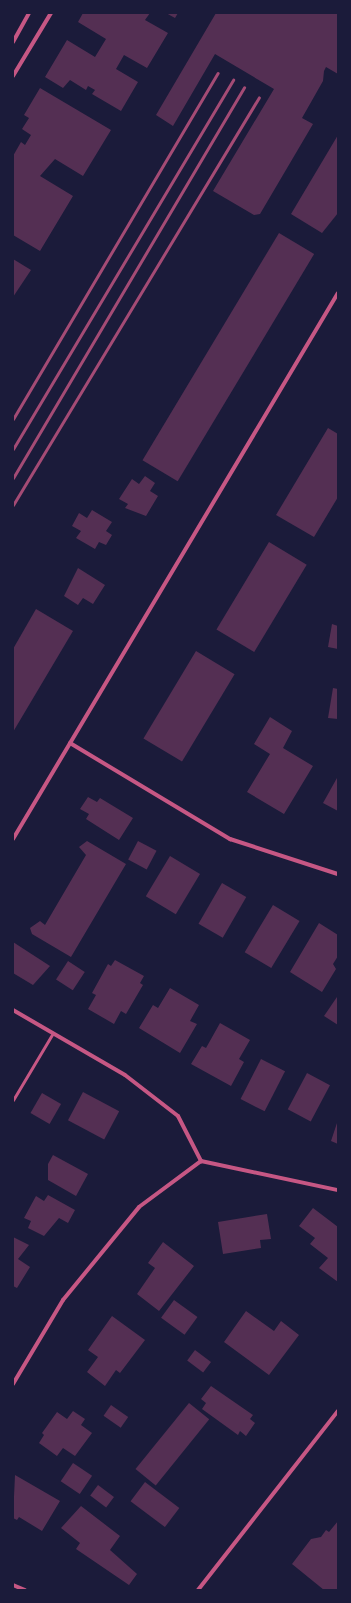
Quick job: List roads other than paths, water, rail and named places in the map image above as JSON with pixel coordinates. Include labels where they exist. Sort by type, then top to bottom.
[{"type":"street","points":[[13,42],[29,13]]},
{"type":"street","points":[[13,76],[51,13]]},
{"type":"street","points":[[13,839],[338,293]]},
{"type":"street","points":[[70,743],[230,839],[338,874]]},
{"type":"street","points":[[13,1010],[124,1075],[178,1116],[201,1161]]},
{"type":"street","points":[[13,1384],[63,1300],[139,1207],[201,1161],[338,1190]]},
{"type":"street","points":[[198,1590],[338,1411]]},
{"type":"street","points":[[13,1585],[25,1590]]},
{"type":"lane","points":[[13,1100],[53,1033]]},
{"type":"railway","points":[[13,419],[218,73]]},
{"type":"railway","points":[[13,449],[233,80]]},
{"type":"railway","points":[[13,478],[244,87]]},
{"type":"railway","points":[[13,505],[259,97]]}]
